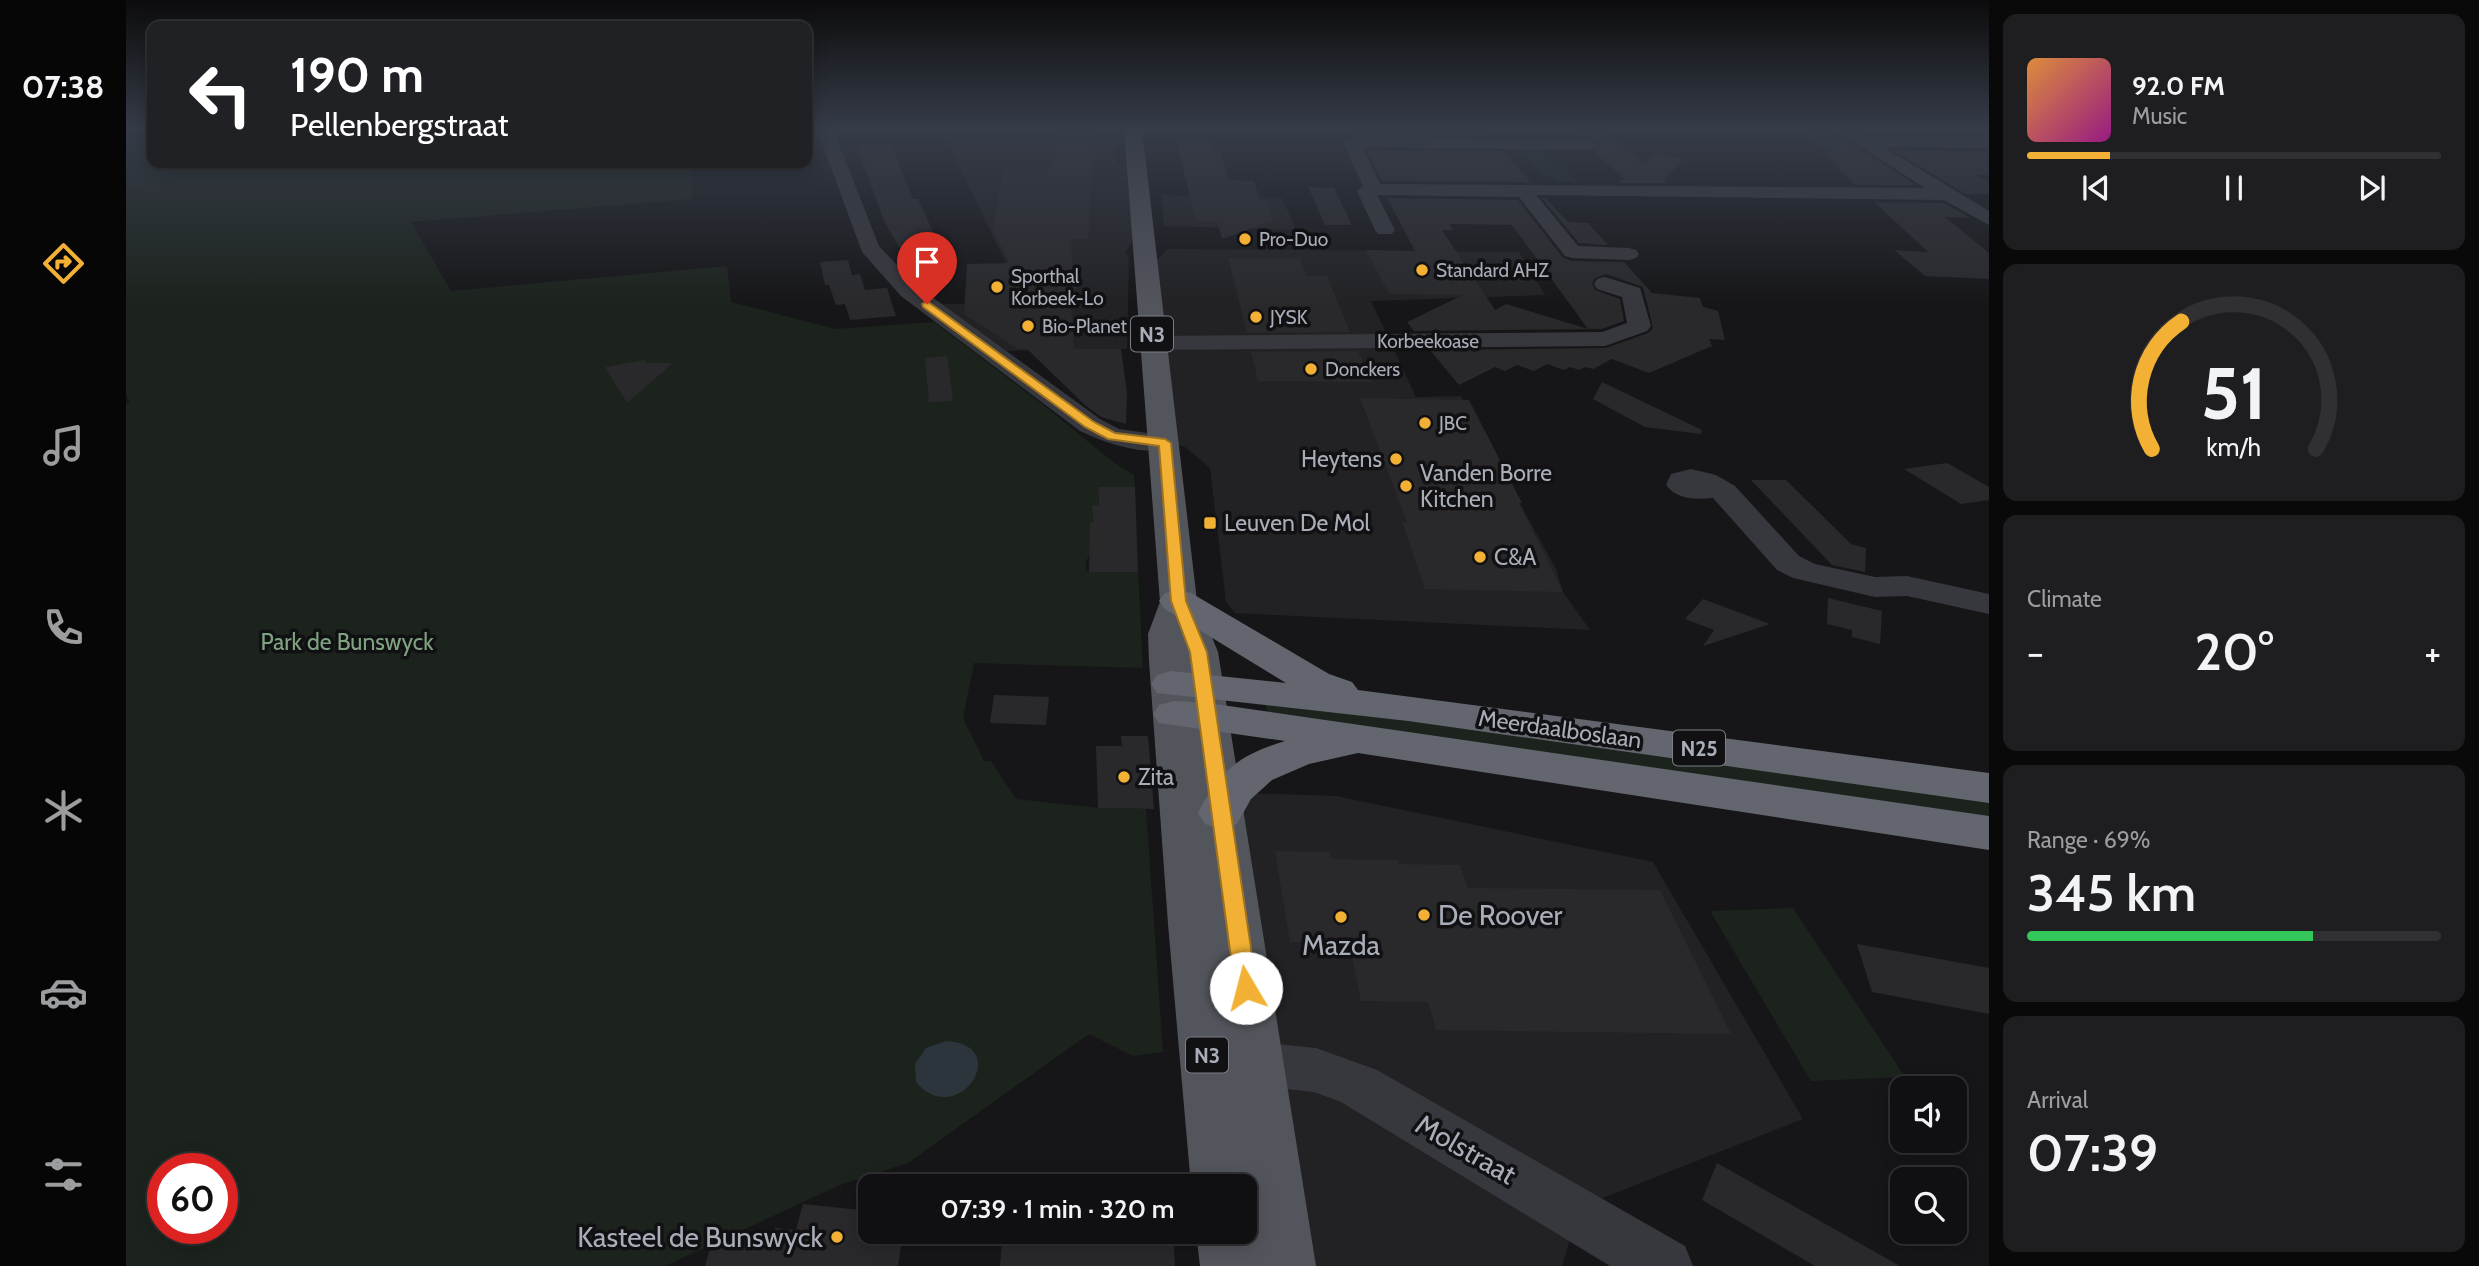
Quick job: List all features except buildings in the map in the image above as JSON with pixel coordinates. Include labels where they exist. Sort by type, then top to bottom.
[{"type":"highway","points":[[1178,601],[1315,683],[1409,728]]},
{"type":"highway","name":"Meerdaalboslaan","points":[[1189,700],[1409,728],[1989,788]]},
{"type":"highway","points":[[1221,813],[1235,788],[1249,776],[1277,761],[1321,746],[1346,744],[1409,728]]},
{"type":"highway","name":"Meerdaalboslaan","points":[[1409,728],[1989,833]]},
{"type":"main road","name":"N3","points":[[1139,188],[1178,601],[1198,652],[1189,700],[1193,924],[1221,1174]]},
{"type":"main road","name":"N3","points":[[1189,700],[1221,813],[1284,1266]]},
{"type":"main road","points":[[1229,1244],[1232,1266]]},
{"type":"street","points":[[847,188],[869,248],[909,291],[1090,425],[1112,436],[1165,443]]},
{"type":"street","points":[[1938,188],[1989,219]]},
{"type":"street","points":[[1385,230],[1366,191],[1524,192],[1538,189],[1599,189],[1948,194]]},
{"type":"street","points":[[1524,192],[1572,252],[1629,254]]},
{"type":"street","name":"Korbeekoase","points":[[1153,343],[1605,339],[1639,326],[1632,293],[1605,284]]},
{"type":"street","points":[[1711,486],[1724,492],[1788,563],[1805,571],[1875,587],[1907,586],[1989,604]]},
{"type":"street","name":"Molstraat","points":[[1257,1064],[1316,1070],[1359,1086],[1664,1266]]},
{"type":"shaded area","points":[[970,188],[1138,188],[1142,225],[1125,253],[1129,257],[1127,349],[1006,351],[939,304],[1030,303],[1006,263]]},
{"type":"shaded area","points":[[1161,195],[1282,198],[1296,230],[1164,226]]},
{"type":"shaded area","points":[[1168,249],[1519,252],[1545,295],[1371,301],[1416,397],[1461,396],[1556,569],[1563,592],[1590,630],[1235,613],[1226,602],[1210,468],[1185,447],[1165,443],[1146,270]]},
{"type":"shaded area","points":[[1182,791],[1336,796],[1653,862],[1803,1119],[1580,1207],[1562,1266],[1232,1266],[1240,1244],[1257,1244],[1257,1174],[1221,1174]]},
{"type":"shaded area","points":[[946,1041],[966,1046],[976,1056],[978,1069],[962,1092],[948,1097],[932,1094],[916,1082],[915,1064],[926,1048]]},
{"type":"green space","name":"Park de Bunswyck","points":[[126,188],[692,188],[693,199],[411,222],[451,291],[727,266],[731,302],[836,329],[934,322],[1113,462],[1134,475],[1135,487],[1098,487],[1099,505],[1092,505],[1091,551],[1086,562],[1086,571],[1138,572],[1143,668],[974,663],[963,718],[984,761],[991,761],[1016,799],[1098,808],[1146,809],[1163,1052],[1133,1056],[1089,1034],[908,1163],[874,1174],[858,1174],[858,1179],[665,1266],[126,1266],[126,404],[130,403],[126,394]]},
{"type":"green space","points":[[1265,701],[1989,802],[1989,822],[1268,717]]},
{"type":"green space","points":[[1793,908],[1904,1076],[1811,1081],[1710,911]]},
{"type":"place","name":"Pro-Duo","points":[[1245,239]]},
{"type":"place","name":"Standard AHZ","points":[[1422,270]]},
{"type":"place","name":"Sporthal Korbeek-Lo","points":[[997,287]]},
{"type":"place","name":"JYSK","points":[[1256,317]]},
{"type":"place","name":"Bio-Planet","points":[[1028,326]]},
{"type":"place","name":"Donckers","points":[[1311,369]]},
{"type":"place","name":"JBC","points":[[1425,423]]},
{"type":"place","name":"Heytens","points":[[1396,459]]},
{"type":"place","name":"Vanden Borre Kitchen","points":[[1406,486]]},
{"type":"place","name":"Leuven De Mol","points":[[1210,523]]},
{"type":"place","name":"C&A","points":[[1480,557]]},
{"type":"place","name":"Zita","points":[[1124,777]]},
{"type":"place","name":"De Roover","points":[[1424,915]]},
{"type":"place","name":"Mazda","points":[[1341,917]]},
{"type":"place","name":"Kasteel de Bunswyck","points":[[837,1237]]},
{"type":"route","points":[[927,304],[1090,425],[1112,436],[1165,443],[1178,601],[1198,652],[1246,988]]}]
